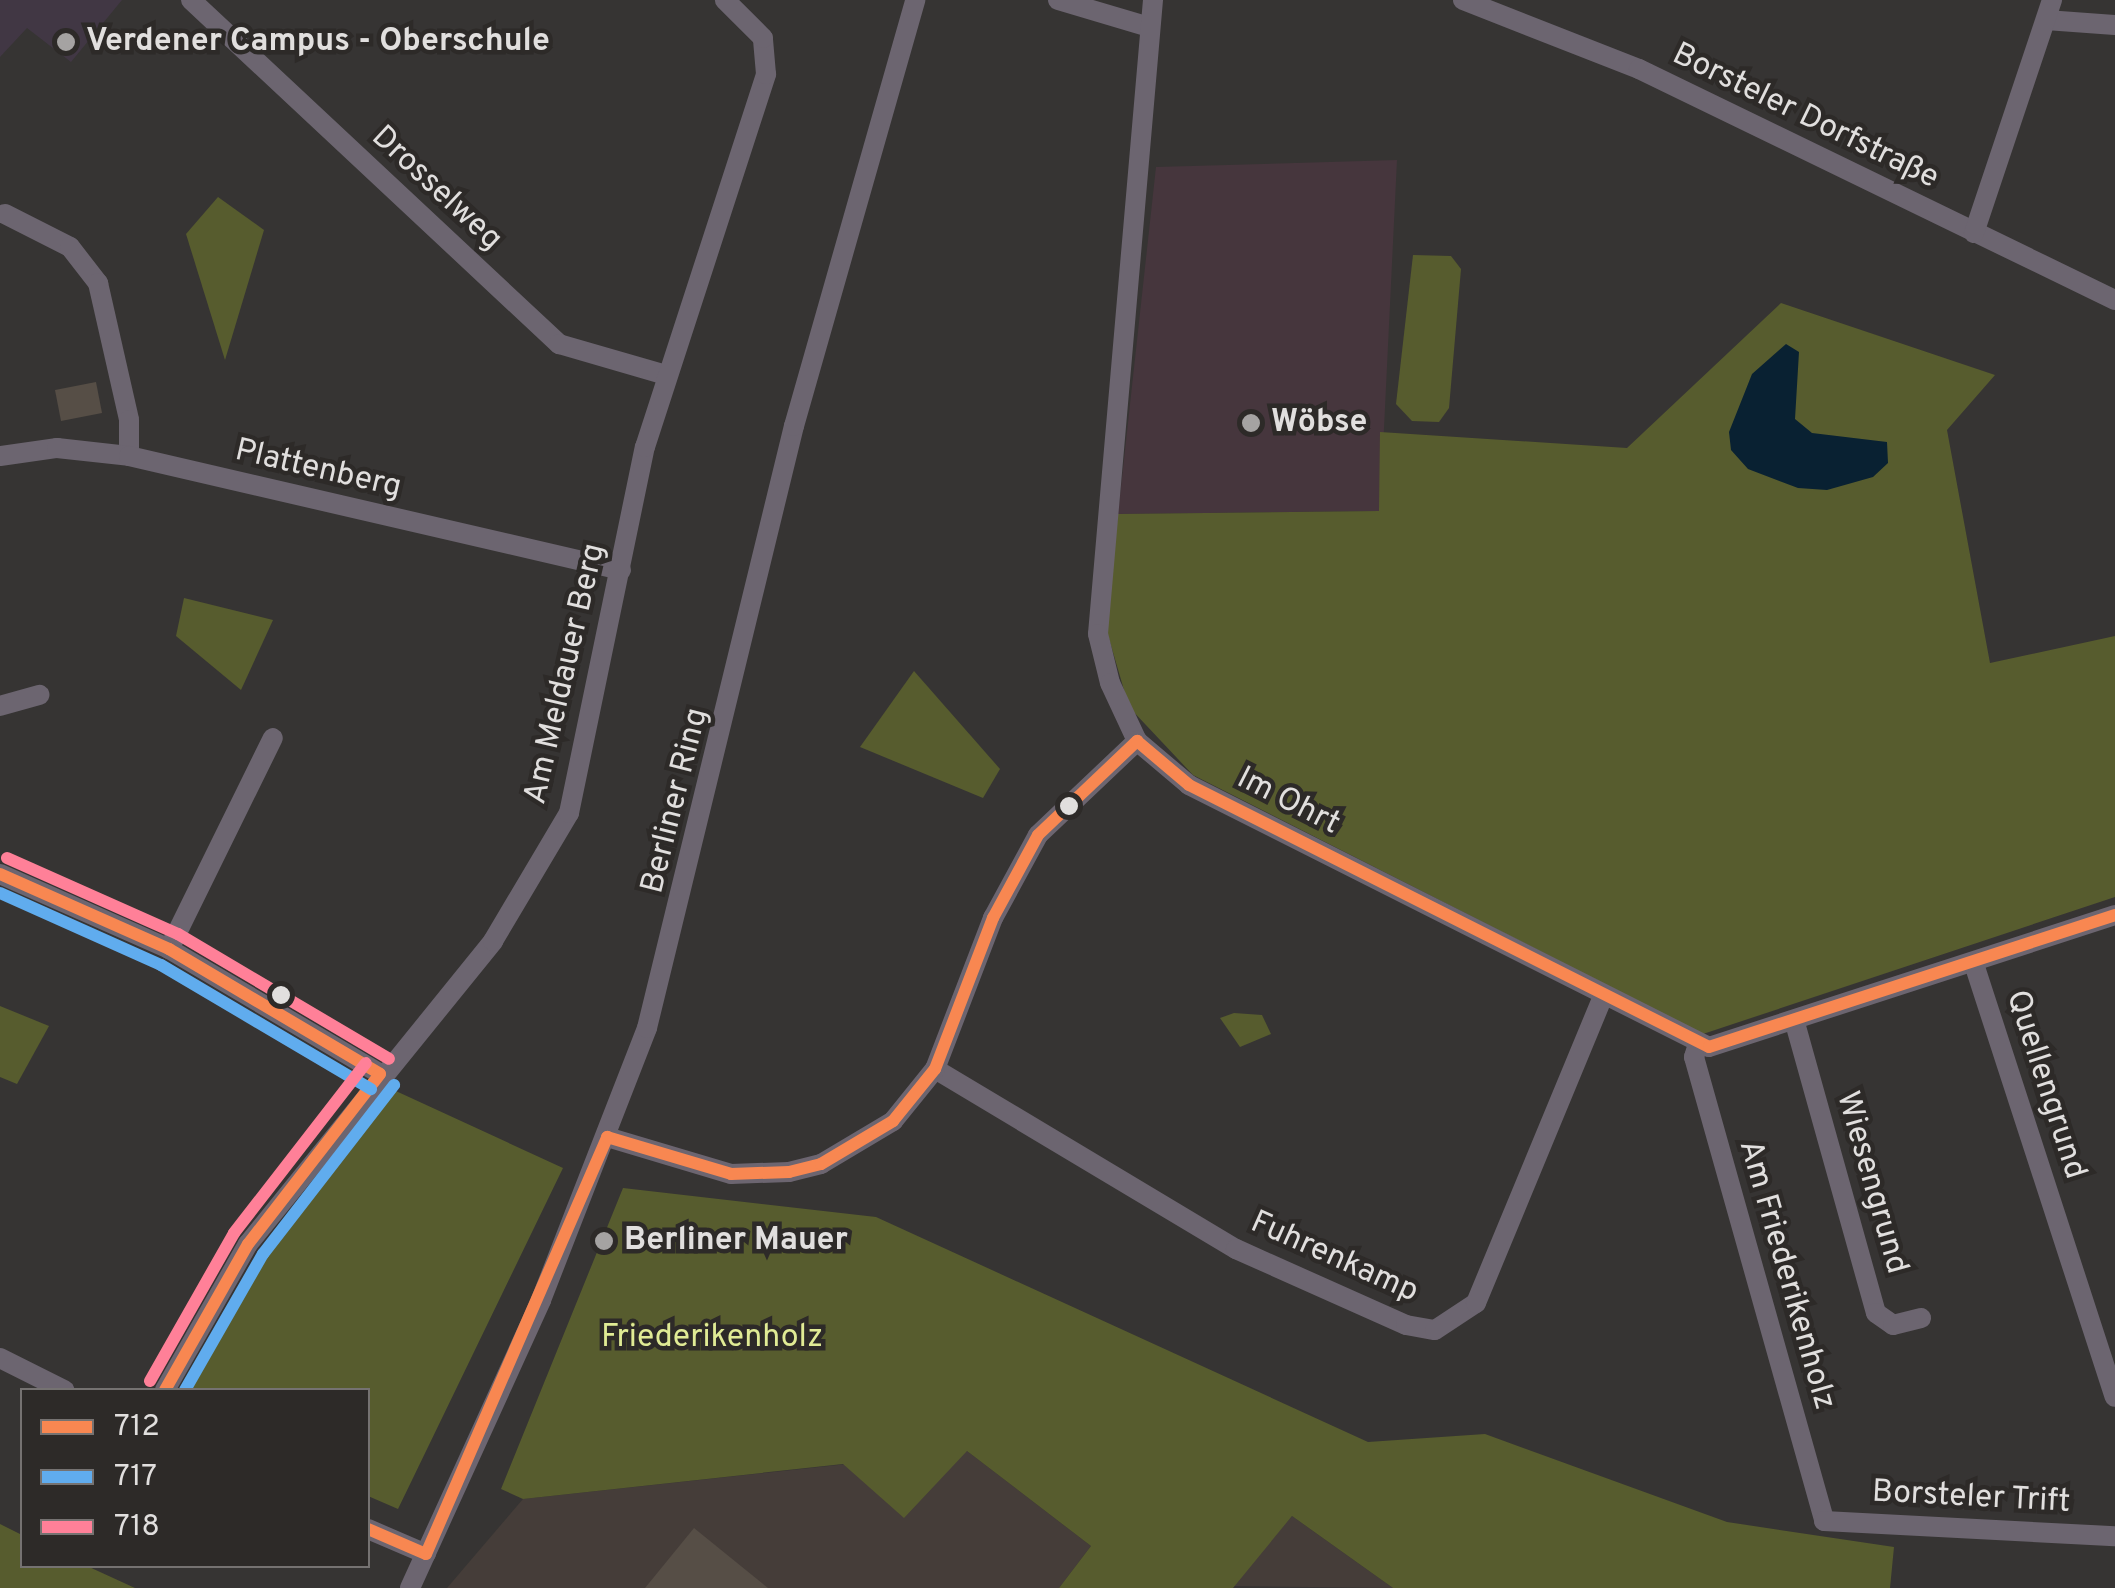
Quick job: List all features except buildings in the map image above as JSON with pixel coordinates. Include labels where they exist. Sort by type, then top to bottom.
[{"type":"street","name":"Drosselweg","points":[[191,0],[559,344],[666,375]]},
{"type":"street","name":"Am Meldauer Berg","points":[[165,1388],[248,1244],[380,1074],[494,941],[570,814],[666,375],[766,74],[764,38],[725,0]]},
{"type":"street","name":"Berliner Ring","points":[[410,1588],[608,1138],[666,967],[794,426],[915,0]]},
{"type":"street","points":[[1058,0],[1146,26]]},
{"type":"street","name":"Im Ohrt","points":[[1153,0],[1146,26],[1143,152],[1098,634],[1110,683],[1137,740],[1188,785],[1698,1044]]},
{"type":"street","name":"Borsteler Dorfstraße","points":[[1463,0],[1639,69],[2115,300]]},
{"type":"street","points":[[1974,233],[2049,10],[2115,26]]},
{"type":"street","points":[[5,214],[70,247],[98,283],[129,420],[129,456]]},
{"type":"street","name":"Plattenberg","points":[[0,456],[57,448],[129,456],[621,570]]},
{"type":"street","points":[[0,706],[39,696]]},
{"type":"street","points":[[169,949],[273,738]]},
{"type":"street","points":[[608,1138],[731,1174],[789,1172],[857,1146],[892,1120],[935,1069],[993,918],[1038,834],[1137,740]]},
{"type":"street","points":[[0,874],[169,949],[380,1074]]},
{"type":"street","points":[[1698,1044],[1720,1048],[2115,915]]},
{"type":"street","name":"Quellengrund","points":[[1974,964],[2115,1397]]},
{"type":"street","name":"Fuhrenkamp","points":[[935,1069],[1209,1234],[1406,1325],[1435,1330],[1476,1304],[1603,996]]},
{"type":"street","name":"Wiesengrund","points":[[1795,1022],[1876,1313],[1893,1324],[1921,1318]]},
{"type":"street","name":"Am Friederikenholz","points":[[1698,1044],[1694,1058],[1824,1521]]},
{"type":"street","points":[[0,1358],[60,1388]]},
{"type":"street","name":"Borsteler Trift","points":[[1824,1521],[2115,1536]]},
{"type":"street","points":[[370,1530],[426,1554]]},
{"type":"shaded area","name":"Verdener Campus - Oberschule","points":[[0,0],[122,0],[71,62],[27,28],[0,57]]},
{"type":"shaded area","points":[[1397,160],[1380,511],[1118,514],[1156,167]]},
{"type":"shaded area","points":[[967,1451],[1091,1546],[1059,1588],[447,1588],[523,1499]]},
{"type":"shaded area","points":[[1292,1516],[1393,1588],[1231,1586]]},
{"type":"green space","points":[[218,197],[264,230],[225,360],[186,234]]},
{"type":"green space","points":[[1413,255],[1451,256],[1461,269],[1449,408],[1439,422],[1412,421],[1396,404]]},
{"type":"green space","points":[[1781,303],[1995,375],[1947,430],[1990,663],[2115,636],[2115,897],[1703,1034],[1193,775],[1129,707],[1105,625],[1118,514],[1379,511],[1380,432],[1627,448]]},
{"type":"green space","points":[[184,598],[273,620],[241,690],[176,636]]},
{"type":"green space","points":[[914,671],[1000,769],[983,798],[860,747]]},
{"type":"green space","points":[[0,1006],[49,1026],[17,1084],[0,1077]]},
{"type":"green space","points":[[1234,1013],[1262,1015],[1271,1034],[1240,1047],[1220,1018]]},
{"type":"green space","points":[[385,1086],[563,1168],[398,1509],[370,1497],[370,1388],[190,1388],[269,1241]]},
{"type":"green space","name":"Friederikenholz","points":[[623,1188],[876,1217],[1368,1442],[1485,1434],[1727,1522],[1894,1547],[1890,1588],[1393,1588],[1292,1516],[1233,1588],[1059,1588],[1091,1546],[967,1451],[904,1518],[843,1464],[523,1499],[501,1489]]},
{"type":"green space","points":[[0,1524],[20,1534],[20,1568],[91,1568],[135,1588],[0,1588]]},
{"type":"water","points":[[1786,344],[1799,352],[1795,419],[1812,433],[1887,442],[1888,463],[1873,477],[1827,490],[1798,488],[1748,469],[1731,450],[1729,432],[1752,374]]},
{"type":"transit line","name":"712","points":[[370,1530],[426,1554],[607,1137],[731,1174],[789,1172],[821,1164],[893,1121],[935,1069],[993,918],[1038,835],[1137,741],[1189,785],[1709,1047],[2115,915]]},
{"type":"transit line","name":"718","points":[[7,858],[178,934],[389,1059]]},
{"type":"transit line","name":"712","points":[[0,874],[169,949],[380,1074],[248,1244],[166,1388]]},
{"type":"transit line","name":"717","points":[[0,893],[161,965],[371,1089]]},
{"type":"transit line","name":"718","points":[[150,1381],[234,1233],[366,1063]]},
{"type":"transit line","name":"717","points":[[186,1388],[263,1254],[394,1085]]},
{"type":"place","name":"Verdener Campus - Oberschule","points":[[66,42]]},
{"type":"place","name":"Wöbse","points":[[1251,423]]},
{"type":"place","name":"Berliner Mauer","points":[[604,1241]]}]
